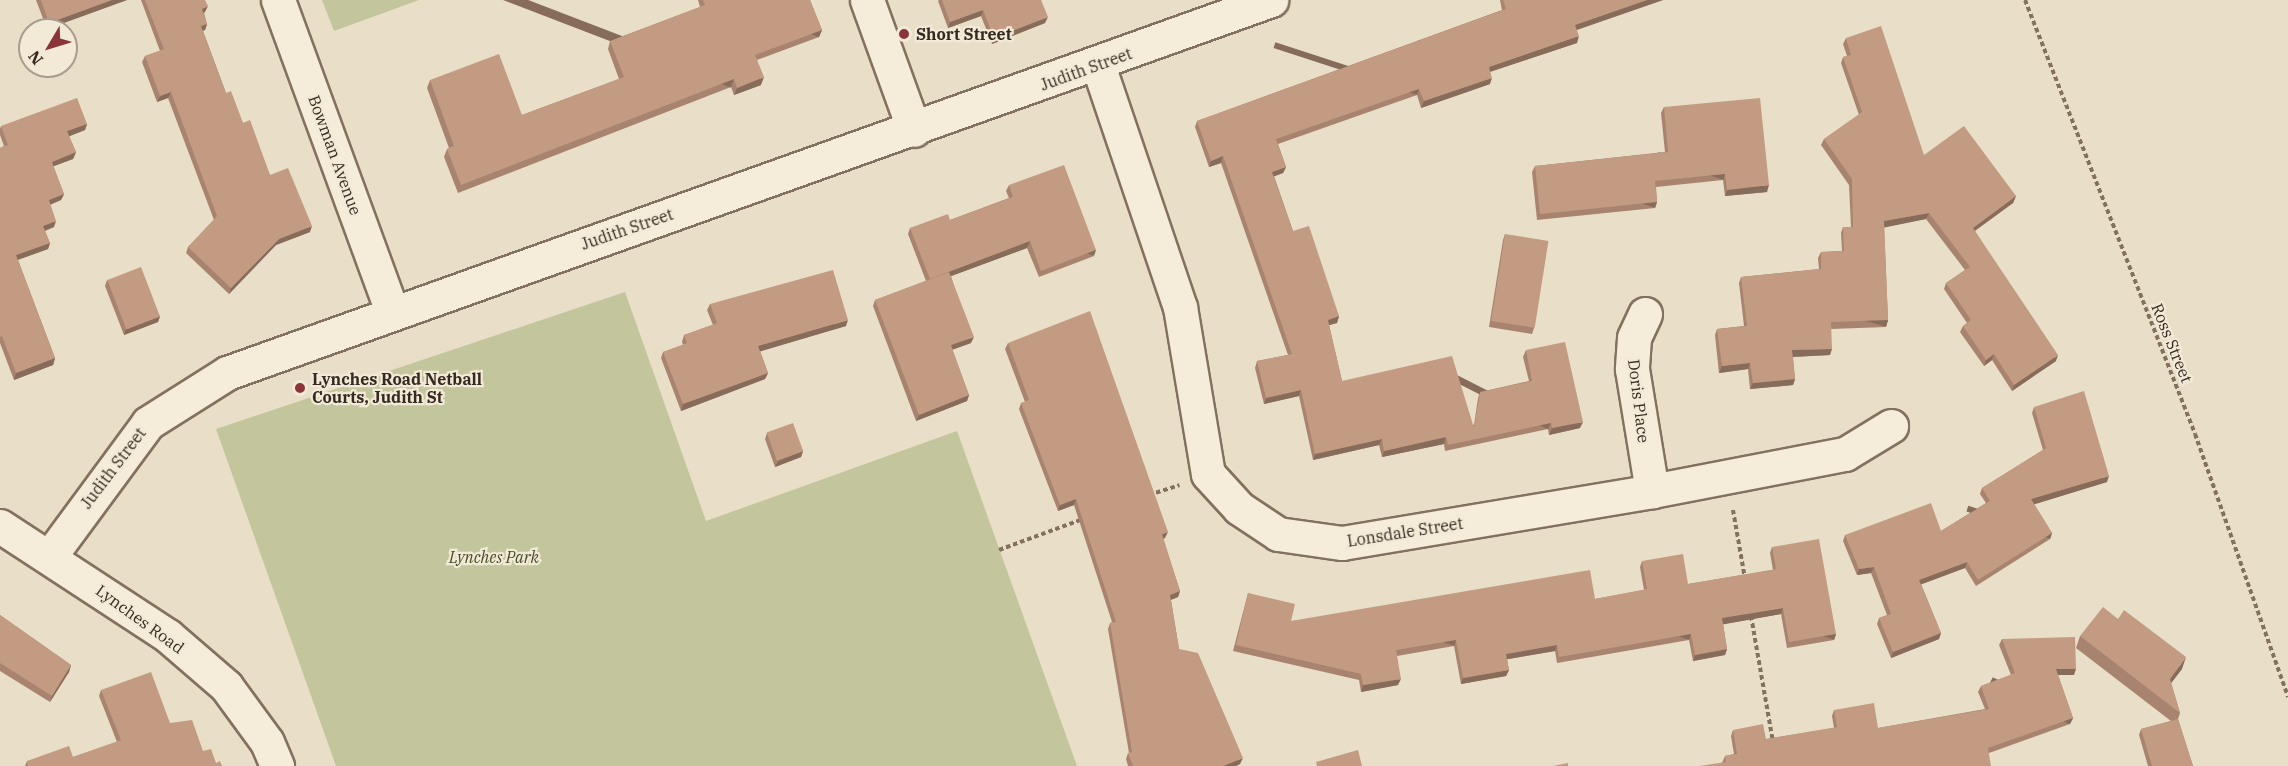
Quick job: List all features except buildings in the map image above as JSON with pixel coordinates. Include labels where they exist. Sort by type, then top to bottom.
[{"type":"street","name":"Bowman Avenue","points":[[278,0],[392,311]]},
{"type":"street","points":[[867,0],[914,130]]},
{"type":"street","name":"Judith Street","points":[[50,556],[148,423],[227,373],[392,311],[1098,65],[1271,0]]},
{"type":"street","name":"Lonsdale Street","points":[[1098,65],[1180,307],[1208,474],[1239,508],[1278,534],[1342,543],[1652,490],[1845,454],[1891,426]]},
{"type":"street","name":"Doris Place","points":[[1645,314],[1634,338],[1632,369],[1652,490]]},
{"type":"street","name":"Lynches Road","points":[[0,526],[50,556],[168,636],[226,686],[267,742],[278,766]]},
{"type":"path","name":"Ross Street","points":[[2025,0],[2195,434],[2288,697]]},
{"type":"path","points":[[1146,497],[1191,481]]},
{"type":"path","points":[[1731,499],[1747,592]]},
{"type":"path","points":[[999,549],[1089,517]]},
{"type":"path","points":[[1749,603],[1775,754]]},
{"type":"green space","points":[[322,0],[419,0],[334,31]]},
{"type":"green space","name":"Lynches Park","points":[[625,292],[706,521],[957,431],[1077,766],[336,766],[216,429]]},
{"type":"place","name":"Short Street","points":[[904,34]]},
{"type":"place","name":"Lynches Road Netball Courts, Judith St","points":[[300,388]]}]
